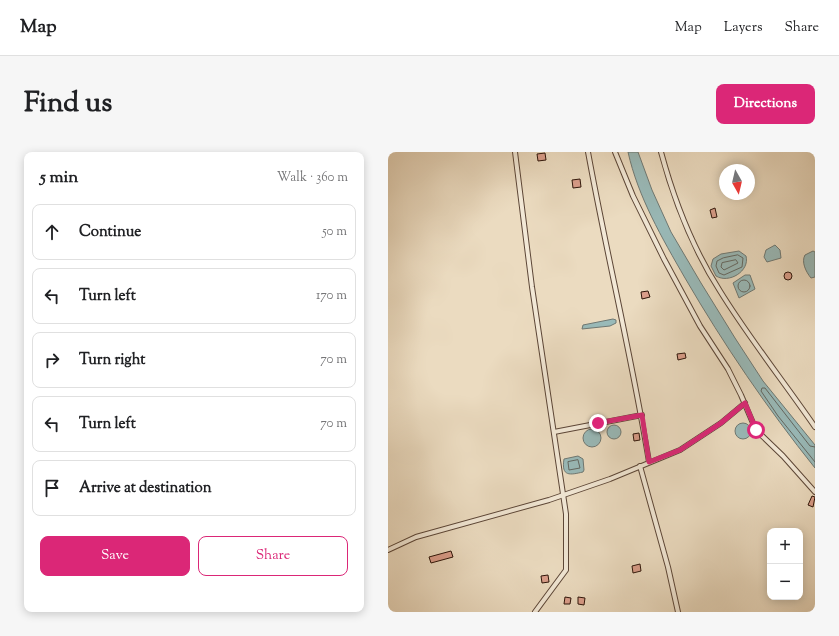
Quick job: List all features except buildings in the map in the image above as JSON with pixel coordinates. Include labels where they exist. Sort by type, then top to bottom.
[{"type":"street","points":[[515,152],[532,287],[566,514],[566,570],[535,612]]},
{"type":"street","points":[[588,152],[611,270],[642,415],[649,462]]},
{"type":"street","points":[[615,152],[633,196],[664,259],[700,326],[728,369],[745,403],[756,430],[783,456],[815,492]]},
{"type":"street","points":[[661,152],[675,198],[697,250],[719,290],[815,427]]},
{"type":"street","points":[[388,550],[416,537],[563,495],[610,479],[680,450],[721,423],[745,403]]},
{"type":"street","points":[[554,432],[642,415]]},
{"type":"street","points":[[640,466],[668,567],[678,612]]},
{"type":"water","points":[[628,152],[638,152],[652,190],[671,232],[735,338],[763,381],[815,445],[815,468],[747,376],[715,328],[685,278],[659,232],[644,201],[632,169]]},
{"type":"water","points":[[775,245],[780,250],[781,258],[767,262],[764,257],[766,250]]},
{"type":"water","points":[[739,251],[746,256],[745,267],[742,271],[737,275],[727,278],[716,276],[711,266],[713,259],[721,254]]},
{"type":"water","points":[[813,251],[815,252],[815,277],[811,278],[806,270],[804,258],[805,255]]},
{"type":"water","points":[[745,275],[750,275],[755,289],[739,298],[733,283]]},
{"type":"water","points":[[613,319],[616,320],[616,323],[610,326],[582,329],[583,325]]},
{"type":"water","points":[[740,423],[746,423],[751,428],[749,437],[746,439],[740,439],[735,434],[735,428]]},
{"type":"water","points":[[611,425],[617,425],[621,429],[621,435],[617,439],[611,439],[607,435],[607,429]]},
{"type":"water","points":[[592,429],[598,432],[601,438],[598,444],[592,447],[586,444],[583,438],[586,432]]},
{"type":"water","points":[[578,456],[583,459],[583,472],[570,474],[565,472],[563,465],[564,459]]},
{"type":"route","points":[[598,423],[642,415],[649,462],[680,450],[721,423],[745,403],[756,430]]}]
